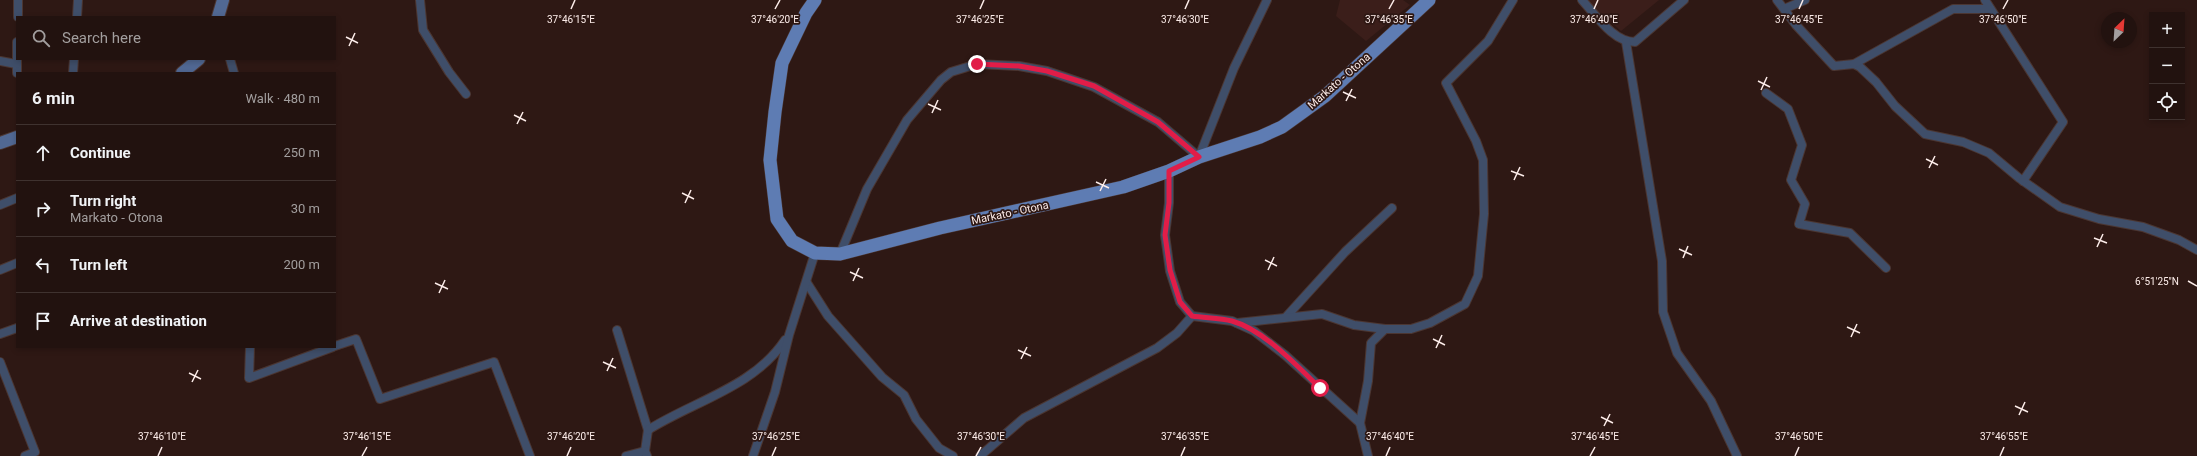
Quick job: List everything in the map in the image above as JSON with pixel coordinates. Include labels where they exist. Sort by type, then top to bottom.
[{"type":"main road","points":[[219,16],[223,0]]},
{"type":"main road","name":"Markato - Otona","points":[[815,0],[806,13],[782,63],[774,112],[770,160],[777,219],[792,241],[816,253],[840,254],[940,228],[1123,187],[1169,171],[1199,157],[1260,137],[1282,127],[1324,96],[1429,0]]},
{"type":"main road","points":[[183,72],[198,60]]},
{"type":"main road","points":[[0,143],[16,136]]},
{"type":"street","points":[[18,0],[18,16]]},
{"type":"street","points":[[77,16],[78,0]]},
{"type":"street","points":[[420,0],[423,30],[449,72],[466,94]]},
{"type":"street","points":[[840,254],[867,189],[907,120],[941,80],[951,72],[977,64],[1019,66],[1047,71],[1094,86],[1158,122],[1199,157],[1234,68],[1267,0]]},
{"type":"street","points":[[1169,171],[1169,203],[1165,235],[1170,270],[1180,302],[1192,316],[1236,323],[1322,314],[1354,325],[1385,329],[1411,329],[1430,323],[1465,304],[1478,276],[1484,214],[1483,160],[1476,140],[1446,83],[1488,41],[1513,0]]},
{"type":"street","points":[[1582,0],[1616,35],[1626,42],[1635,42],[1684,0]]},
{"type":"street","points":[[1777,0],[1796,25],[1834,66],[1854,64],[1953,8],[1990,9]]},
{"type":"street","points":[[1784,9],[1804,0]]},
{"type":"street","points":[[1985,0],[2063,122],[2023,181]]},
{"type":"street","points":[[1626,42],[1662,261],[1663,312],[1677,353],[1711,401],[1737,456]]},
{"type":"street","points":[[16,60],[17,72]]},
{"type":"street","points":[[73,72],[74,60]]},
{"type":"street","points":[[230,60],[234,72]]},
{"type":"street","points":[[0,61],[16,64]]},
{"type":"street","points":[[1854,64],[1876,82],[1895,106],[1925,134],[1976,146],[1994,156],[2023,181],[2060,207],[2099,219],[2143,227],[2179,240],[2197,250]]},
{"type":"street","points":[[1766,93],[1788,109],[1802,145],[1791,180],[1805,204],[1799,224],[1850,233],[1886,268]]},
{"type":"street","points":[[0,138],[16,136]]},
{"type":"street","points":[[0,205],[16,198]]},
{"type":"street","points":[[1286,317],[1344,252],[1392,208]]},
{"type":"street","points":[[753,456],[774,392],[789,335],[816,253]]},
{"type":"street","points":[[0,270],[16,263]]},
{"type":"street","points":[[807,282],[828,316],[882,377],[904,395],[916,419],[939,448],[953,456]]},
{"type":"street","points":[[980,456],[1024,418],[1157,348],[1176,333],[1192,316]]},
{"type":"street","points":[[1236,323],[1254,332],[1285,355],[1360,423]]},
{"type":"street","points":[[0,334],[16,328]]},
{"type":"street","points":[[1368,456],[1360,423],[1368,380],[1371,343],[1385,329]]},
{"type":"street","points":[[617,330],[648,430],[646,453],[626,456]]},
{"type":"street","points":[[648,430],[667,418],[708,400],[758,369],[774,357],[789,335]]},
{"type":"street","points":[[336,346],[356,339],[380,399],[494,362],[530,456]]},
{"type":"street","points":[[250,348],[249,378],[331,348]]},
{"type":"street","points":[[0,362],[35,452],[25,456]]},
{"type":"shaded area","points":[[1340,0],[1403,0],[1410,5],[1366,41],[1336,16]]},
{"type":"shaded area","points":[[1586,0],[1659,0],[1621,31]]},
{"type":"route","points":[[977,64],[1019,66],[1047,71],[1094,86],[1158,122],[1199,157],[1169,171],[1169,203],[1165,235],[1170,270],[1180,302],[1192,316],[1212,320],[1232,321],[1254,332],[1285,355],[1320,388]]}]
